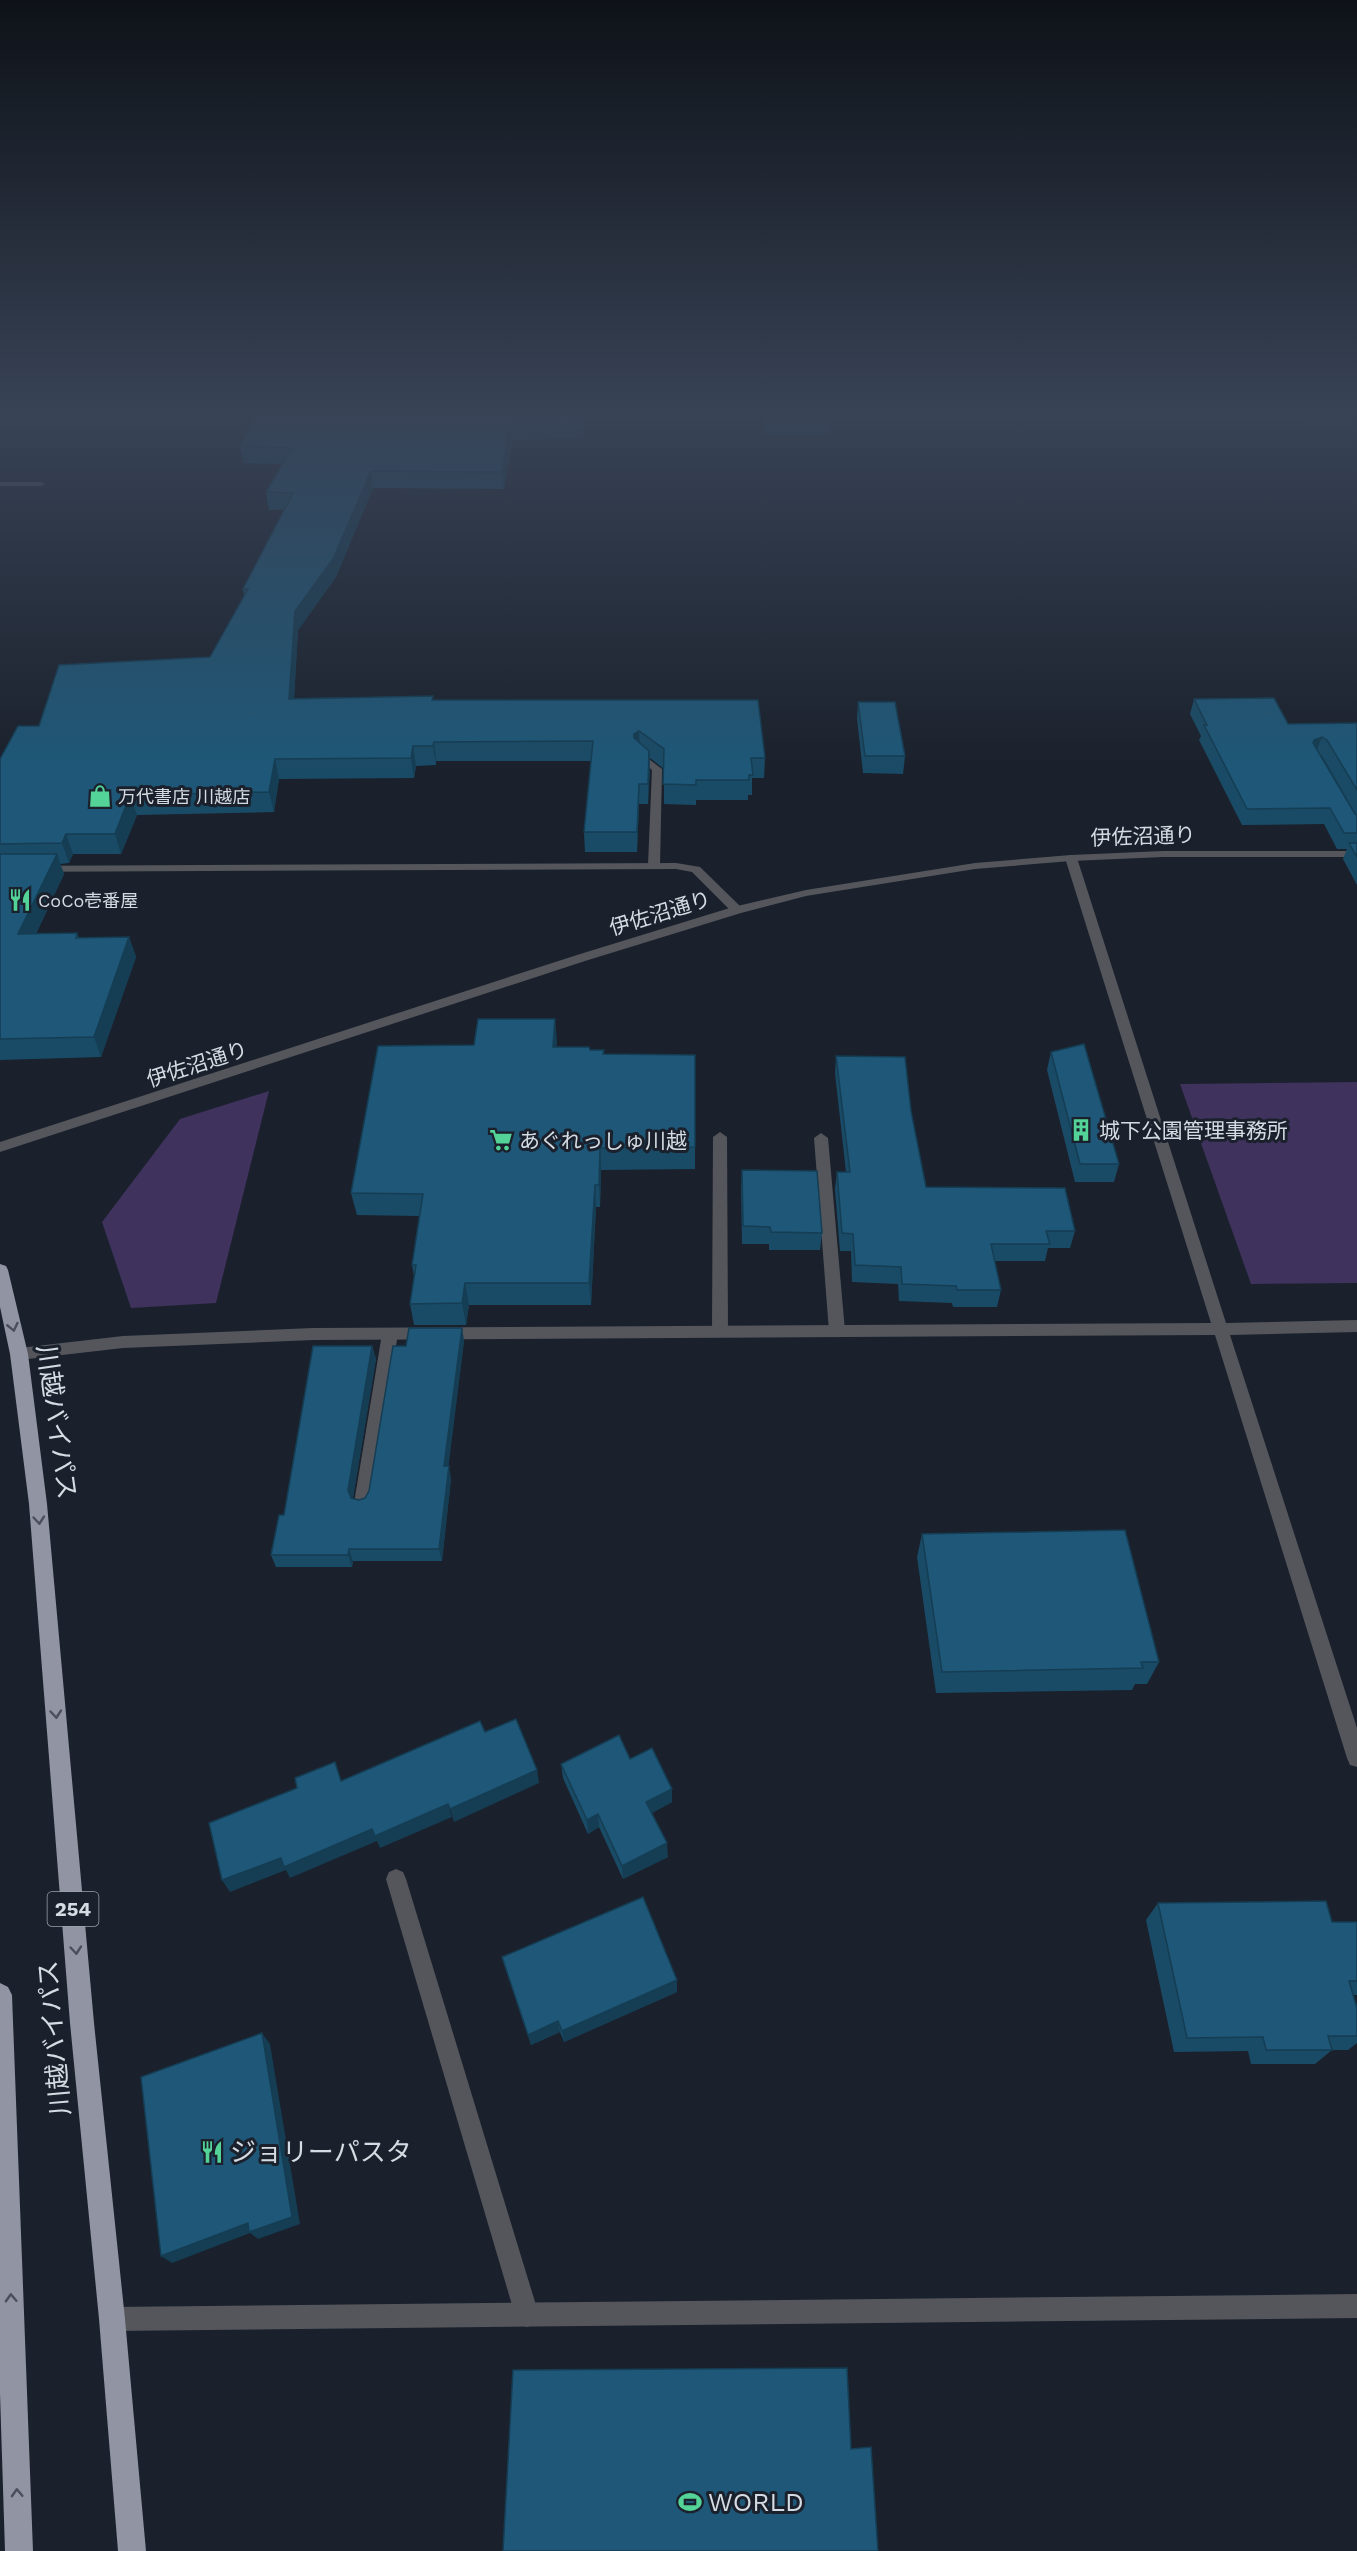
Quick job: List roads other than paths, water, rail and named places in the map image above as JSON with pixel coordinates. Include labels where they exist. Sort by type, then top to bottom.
[{"type":"highway","name":"川越バイパス","points":[[0,1269],[19,1354],[38,1504],[82,2022],[112,2319],[132,2551]]},
{"type":"highway","points":[[0,1995],[19,2551]]},
{"type":"street","points":[[641,756],[657,769],[654,865]]},
{"type":"street","name":"伊佐沼通り","points":[[0,1147],[737,910],[806,893],[975,866],[1071,858],[1164,854],[1357,854]]},
{"type":"street","points":[[1071,858],[1357,1758]]},
{"type":"street","points":[[0,869],[654,865],[696,869],[737,910]]},
{"type":"street","points":[[720,1137],[720,1332]]},
{"type":"street","points":[[821,1138],[837,1331]]},
{"type":"street","points":[[19,1354],[123,1342],[313,1334],[1221,1329],[1357,1326]]},
{"type":"street","points":[[362,1503],[390,1334]]},
{"type":"street","points":[[396,1879],[527,2315]]},
{"type":"street","points":[[112,2319],[1357,2306]]},
{"type":"place","name":"万代書店 川越店","points":[[100,796]]},
{"type":"place","name":"CoCo壱番屋","points":[[20,900]]},
{"type":"place","name":"城下公園管理事務所","points":[[1081,1130]]},
{"type":"place","name":"あぐれっしゅ川越","points":[[501,1140]]},
{"type":"place","name":"ジョリーパスタ","points":[[212,2152]]},
{"type":"place","name":"WORLD","points":[[690,2502]]}]
